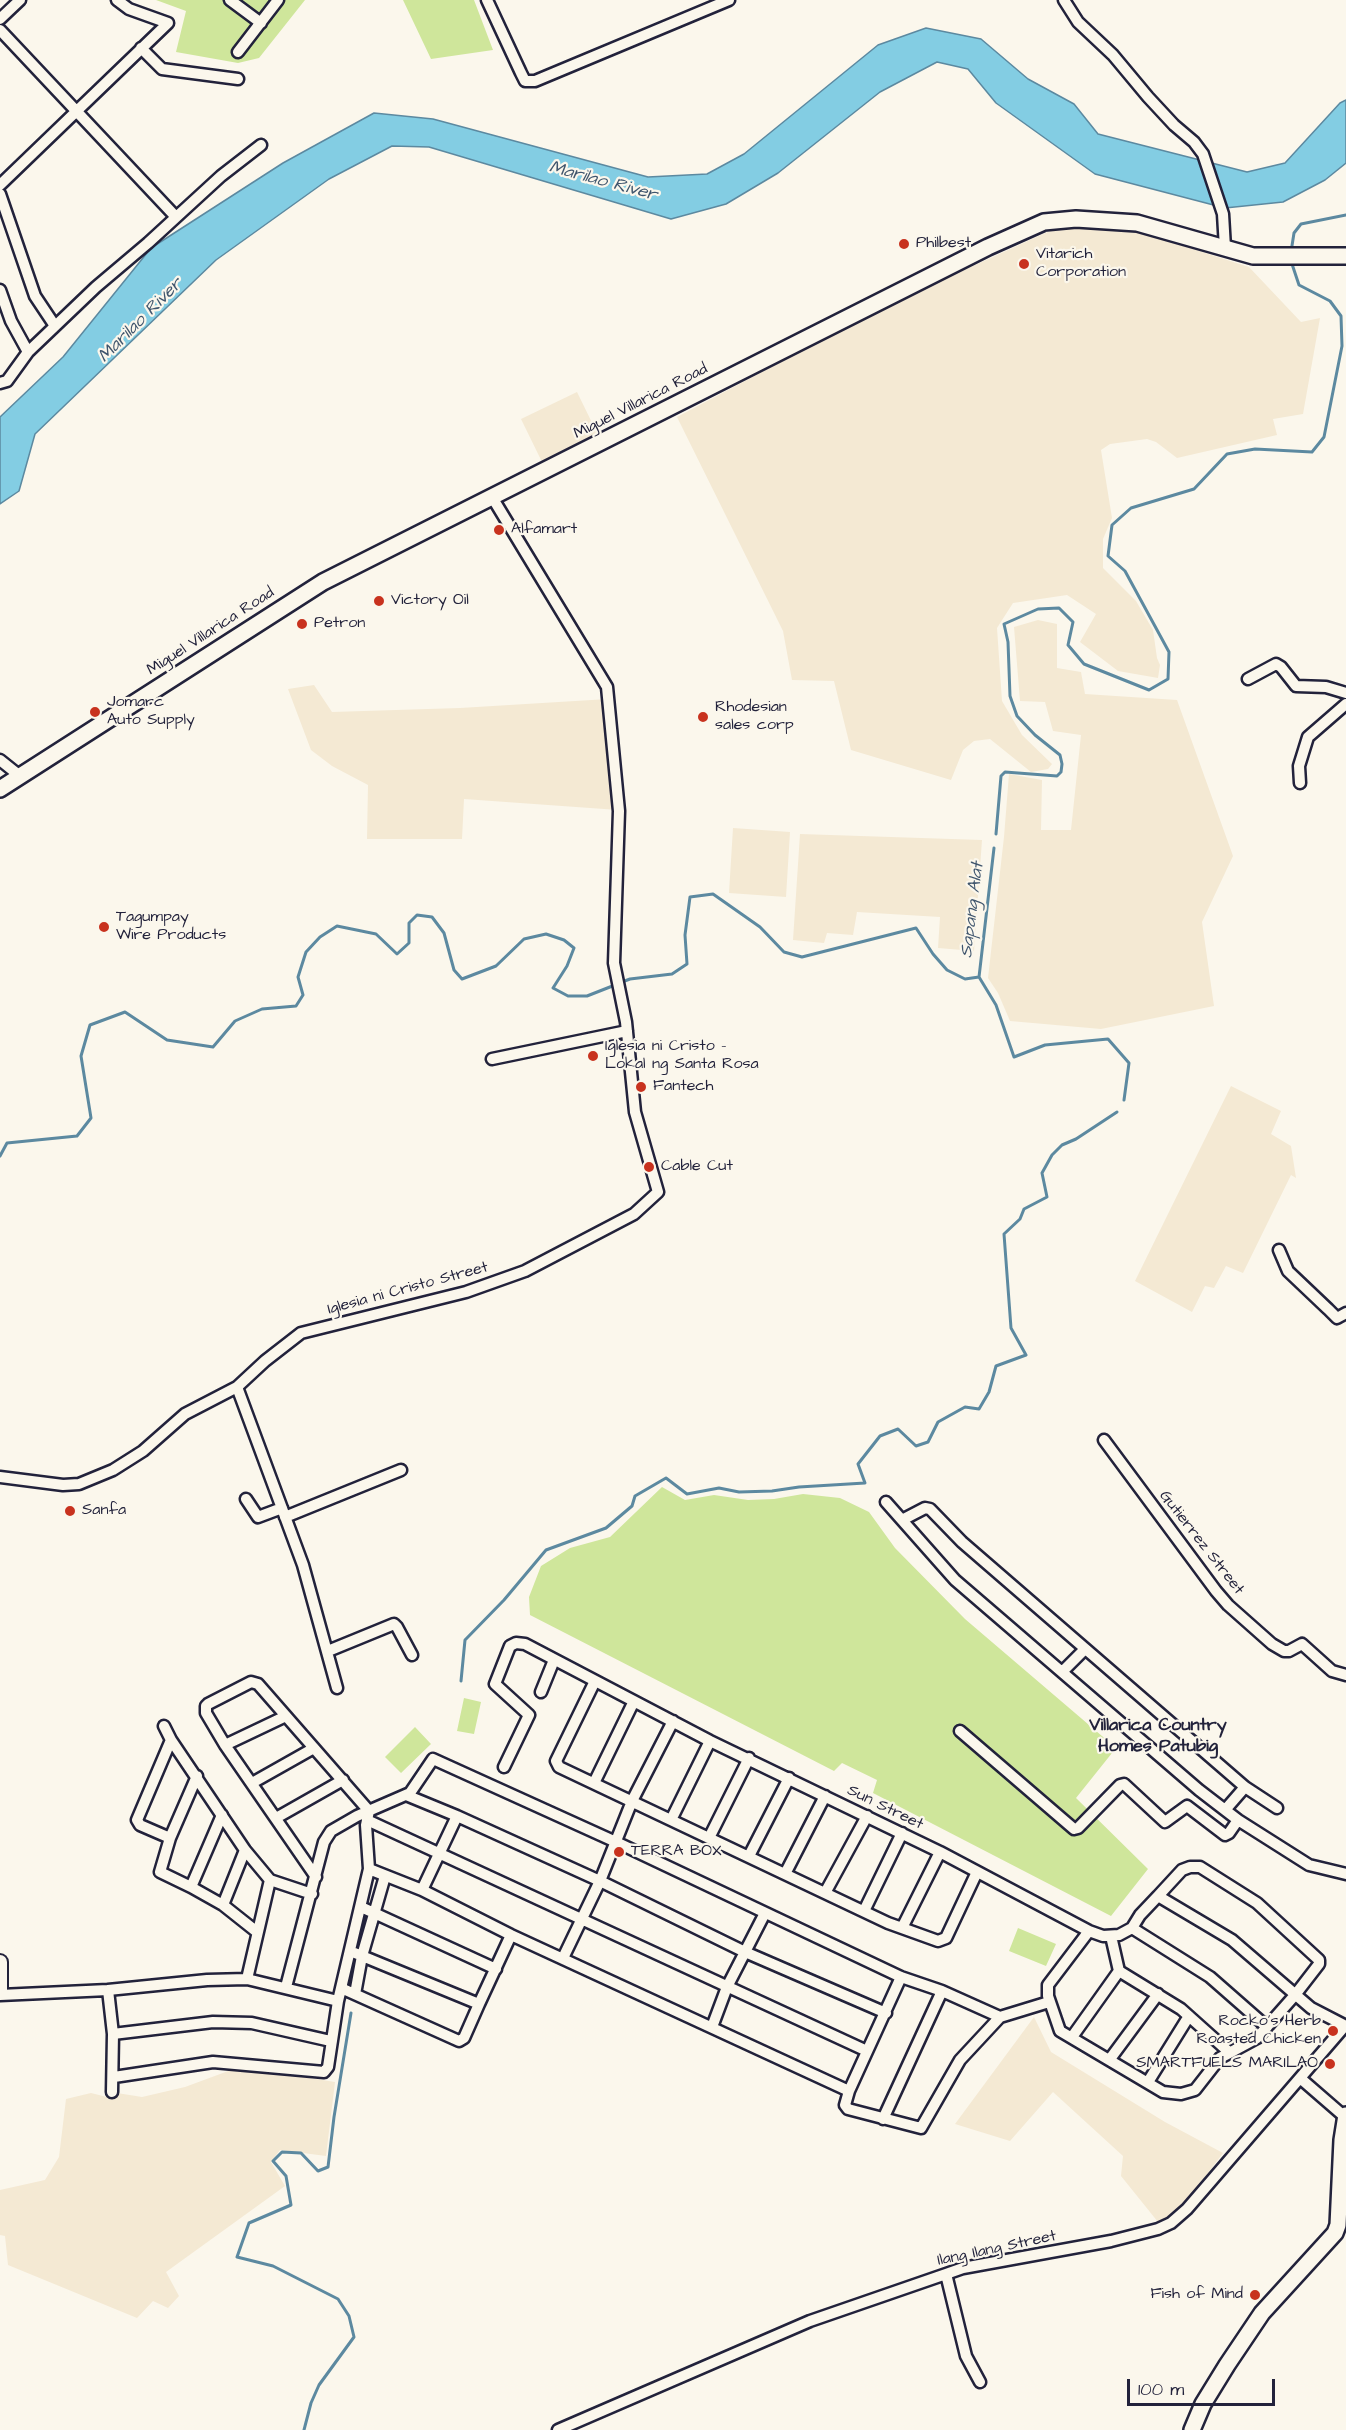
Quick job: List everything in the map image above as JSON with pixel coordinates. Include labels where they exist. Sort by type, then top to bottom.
[{"type":"main road","name":"Miguel Villarica Road","points":[[0,789],[323,582],[988,247],[1044,222],[1076,219],[1137,223],[1252,255],[1343,259]]},
{"type":"main road","points":[[1192,2430],[1203,2404],[1262,2313],[1340,2231],[1338,2224],[1342,2140],[1346,2116]]},
{"type":"street","points":[[0,19],[20,0]]},
{"type":"street","points":[[0,185],[75,110],[168,23],[129,9],[117,0]]},
{"type":"street","points":[[230,0],[261,23]]},
{"type":"street","points":[[238,52],[278,0]]},
{"type":"street","points":[[487,0],[525,81],[535,81],[729,0]]},
{"type":"street","points":[[1064,0],[1078,22],[1113,55],[1154,104],[1194,142],[1203,154],[1223,214],[1225,248]]},
{"type":"street","points":[[0,30],[176,217]]},
{"type":"street","points":[[141,48],[162,69],[238,79]]},
{"type":"street","points":[[0,383],[7,381],[28,352],[55,326],[221,176],[261,145]]},
{"type":"street","points":[[0,194],[35,296],[55,326]]},
{"type":"street","points":[[0,290],[11,321],[28,352]]},
{"type":"street","name":"Iglesia ni Cristo Street","points":[[0,1477],[63,1485],[79,1484],[113,1470],[143,1451],[185,1414],[237,1387],[265,1360],[301,1333],[466,1292],[525,1271],[634,1214],[658,1192],[635,1112],[627,1031],[614,963],[619,811],[606,687],[492,497]]},
{"type":"street","points":[[1248,678],[1276,664],[1296,686],[1326,687],[1346,693]]},
{"type":"street","points":[[1300,783],[1299,766],[1308,737],[1346,704]]},
{"type":"street","points":[[0,760],[20,776]]},
{"type":"street","points":[[492,1059],[627,1031]]},
{"type":"street","points":[[1279,1250],[1288,1271],[1336,1317],[1340,1318],[1346,1313]]},
{"type":"street","points":[[237,1387],[303,1565],[337,1688]]},
{"type":"street","name":"Gutierrez Street","points":[[1104,1440],[1215,1591],[1228,1605],[1272,1644],[1284,1651],[1302,1644],[1332,1671],[1346,1675]]},
{"type":"street","points":[[246,1499],[258,1517],[283,1512],[401,1470]]},
{"type":"street","points":[[886,1502],[955,1580],[1199,1790],[1238,1820],[1308,1865],[1346,1874]]},
{"type":"street","points":[[902,1520],[925,1508],[930,1509],[963,1542],[1245,1787],[1277,1808]]},
{"type":"street","points":[[328,1651],[394,1624],[398,1627],[412,1655]]},
{"type":"street","name":"Sun Street","points":[[504,1767],[529,1716],[495,1684],[510,1646],[516,1643],[525,1644],[710,1741],[940,1852],[1089,1931],[1103,1936],[1112,1936]]},
{"type":"street","points":[[1062,1672],[1085,1649]]},
{"type":"street","points":[[541,1692],[555,1660]]},
{"type":"street","points":[[595,1681],[556,1761],[559,1767],[864,1911],[938,1941],[946,1938],[977,1872]]},
{"type":"street","points":[[316,1877],[225,1745],[206,1713],[206,1707],[251,1683],[258,1684],[343,1780],[368,1816],[438,1852],[867,2052]]},
{"type":"street","points":[[594,1783],[634,1701]]},
{"type":"street","points":[[225,1745],[286,1716]]},
{"type":"street","points":[[564,1958],[600,1881],[632,1801],[673,1721]]},
{"type":"street","points":[[164,1726],[245,1850],[270,1880],[312,1894]]},
{"type":"street","points":[[960,1731],[1074,1830],[1120,1785],[1124,1784],[1165,1822],[1187,1806],[1225,1835],[1238,1820]]},
{"type":"street","points":[[170,1838],[140,1825],[137,1820],[171,1740]]},
{"type":"street","points":[[671,1820],[710,1741]]},
{"type":"street","points":[[252,1783],[314,1748]]},
{"type":"street","points":[[710,1838],[749,1758]]},
{"type":"street","points":[[286,1987],[324,1842],[331,1831],[368,1816],[406,1795],[433,1759],[616,1842],[901,1977],[1000,2017]]},
{"type":"street","points":[[197,1776],[170,1838],[160,1872],[223,1905],[257,1932]]},
{"type":"street","points":[[748,1856],[789,1778]]},
{"type":"street","points":[[276,1818],[343,1780]]},
{"type":"street","points":[[1224,1810],[1245,1787]]},
{"type":"street","points":[[406,1795],[600,1881],[745,1952],[886,2013]]},
{"type":"street","points":[[785,1874],[825,1796]]},
{"type":"street","points":[[191,1887],[222,1815]]},
{"type":"street","points":[[114,2077],[213,2062],[324,2072],[328,2067],[338,2001],[369,1869],[366,1834],[368,1816]]},
{"type":"street","points":[[422,1890],[457,1816]]},
{"type":"street","points":[[825,1893],[867,1816]]},
{"type":"street","points":[[864,1911],[902,1833]]},
{"type":"street","points":[[223,1905],[245,1850]]},
{"type":"street","points":[[902,1928],[940,1852]]},
{"type":"street","points":[[1072,2037],[1119,1971],[1112,1936],[1132,1928],[1182,1870],[1190,1867],[1200,1867],[1257,1903],[1319,1960],[1319,1964],[1257,2038],[1220,2058],[1195,2090],[1181,2094],[1163,2092],[1060,2031],[1049,2002],[1048,1985],[1089,1931]]},
{"type":"street","points":[[369,1869],[422,1890],[511,1935],[849,2091]]},
{"type":"street","points":[[355,1994],[373,1912],[385,1876]]},
{"type":"street","points":[[247,1978],[270,1880]]},
{"type":"street","points":[[1158,1896],[1232,1940],[1311,2008],[1345,2026]]},
{"type":"street","points":[[361,1908],[496,1969]]},
{"type":"street","points":[[712,2027],[726,1987],[765,1913]]},
{"type":"street","points":[[1132,1928],[1210,1977],[1267,2027]]},
{"type":"street","points":[[341,1988],[459,2042],[464,2038],[511,1935]]},
{"type":"street","points":[[350,1951],[479,2004]]},
{"type":"street","points":[[0,1962],[0,1993],[108,1990],[247,1978],[338,2001]]},
{"type":"street","points":[[1119,1971],[1189,2016],[1229,2052]]},
{"type":"street","points":[[901,1977],[849,2091],[846,2108],[921,2128],[960,2060],[1000,2017],[1049,2002]]},
{"type":"street","points":[[108,1990],[113,2034],[112,2092]]},
{"type":"street","points":[[883,2119],[942,1992]]},
{"type":"street","points":[[1110,2060],[1158,1994]]},
{"type":"street","points":[[1148,2082],[1189,2016]]},
{"type":"street","points":[[113,2034],[213,2022],[242,2023],[331,2041]]},
{"type":"street","name":"Ilang Ilang Street","points":[[558,2430],[810,2321],[963,2268],[1111,2241],[1158,2229],[1171,2223],[1187,2209],[1345,2026]]},
{"type":"street","points":[[1300,2078],[1346,2116]]},
{"type":"street","points":[[946,2274],[966,2356],[980,2382]]},
{"type":"shaded area","points":[[1093,223],[1124,227],[1249,267],[1301,322],[1320,318],[1303,414],[1273,419],[1277,435],[1177,458],[1156,442],[1147,439],[1110,444],[1101,450],[1112,518],[1103,539],[1103,568],[1136,601],[1153,630],[1160,665],[1158,678],[1118,671],[1080,642],[1096,614],[1067,595],[1013,603],[997,628],[1002,701],[1022,735],[1052,764],[1048,769],[1031,772],[990,739],[974,741],[963,750],[951,780],[851,750],[834,681],[792,680],[783,631],[677,417],[894,302],[1054,229]]},
{"type":"shaded area","points":[[577,392],[599,437],[543,464],[521,419]]},
{"type":"shaded area","points":[[1038,620],[1057,624],[1057,668],[1081,672],[1085,694],[1177,700],[1233,856],[1202,922],[1214,1006],[1101,1029],[1010,1021],[998,993],[988,978],[1009,774],[1042,780],[1041,830],[1071,830],[1081,735],[1053,731],[1045,702],[1020,701],[1014,627]]},
{"type":"shaded area","points":[[314,685],[332,712],[460,708],[608,699],[618,810],[464,799],[462,839],[367,839],[368,785],[332,766],[311,750],[288,689]]},
{"type":"shaded area","points":[[733,828],[790,832],[786,897],[729,893]]},
{"type":"shaded area","points":[[800,834],[982,840],[974,951],[938,948],[940,917],[857,912],[853,935],[827,933],[824,943],[793,940]]},
{"type":"shaded area","points":[[1231,1086],[1281,1111],[1271,1134],[1291,1146],[1296,1178],[1291,1175],[1243,1273],[1226,1266],[1214,1288],[1205,1286],[1192,1312],[1135,1281]]},
{"type":"shaded area","points":[[1034,2017],[1051,2052],[1165,2122],[1223,2153],[1181,2209],[1158,2222],[1121,2176],[1123,2156],[1053,2092],[1010,2141],[955,2124]]},
{"type":"shaded area","points":[[239,2067],[335,2082],[326,2156],[280,2150],[271,2162],[285,2186],[166,2272],[179,2296],[168,2308],[153,2301],[137,2318],[8,2265],[5,2236],[0,2235],[0,2190],[45,2180],[59,2157],[66,2099],[91,2093],[107,2097],[117,2093],[142,2097],[185,2087]]},
{"type":"green space","points":[[156,0],[305,0],[259,58],[238,63],[176,52],[186,11]]},
{"type":"green space","points":[[403,0],[474,0],[493,50],[431,59]]},
{"type":"green space","points":[[662,1487],[685,1500],[714,1495],[748,1500],[774,1499],[803,1494],[840,1498],[869,1512],[895,1548],[965,1619],[1116,1748],[1076,1798],[1148,1869],[1111,1916],[873,1793],[877,1780],[842,1763],[834,1771],[530,1615],[529,1597],[541,1566],[570,1548],[610,1537]]},
{"type":"green space","points":[[464,1698],[481,1702],[474,1734],[457,1731]]},
{"type":"green space","points":[[415,1727],[431,1744],[401,1773],[385,1757]]},
{"type":"green space","points":[[1018,1928],[1056,1944],[1046,1966],[1009,1951]]},
{"type":"water","name":"Marilao River","points":[[926,28],[981,39],[1028,79],[1074,104],[1098,134],[1247,172],[1285,163],[1340,103],[1346,100],[1346,163],[1325,180],[1283,202],[1225,208],[1095,174],[996,103],[968,69],[937,62],[880,92],[778,173],[726,204],[671,219],[429,147],[392,146],[329,179],[216,260],[35,434],[19,491],[0,504],[0,417],[63,357],[151,248],[283,163],[374,113],[433,119],[648,177],[707,174],[744,154],[878,45]]},
{"type":"waterway","name":"Sapang Alat","points":[[1291,252],[1294,233],[1301,224],[1346,215]]},
{"type":"waterway","name":"Sapang Alat","points":[[996,834],[1001,776],[1005,772],[1057,776],[1061,772],[1062,764],[1060,755],[1035,735],[1017,716],[1010,696],[1008,642],[1004,624],[1038,609],[1059,608],[1073,622],[1068,645],[1084,664],[1149,690],[1168,679],[1169,652],[1125,571],[1108,556],[1112,525],[1131,508],[1194,489],[1227,454],[1255,449],[1312,452],[1324,437],[1342,346],[1341,316],[1330,301],[1299,285],[1291,261]]},
{"type":"waterway","name":"Sapang Alat","points":[[979,977],[994,848]]},
{"type":"waterway","points":[[622,982],[672,974],[687,964],[685,935],[690,897],[713,894],[760,927],[784,952],[802,957],[916,928],[947,970],[965,979],[979,977]]},
{"type":"waterway","points":[[0,1156],[7,1143],[77,1136],[91,1118],[81,1056],[90,1025],[125,1012],[167,1040],[213,1047],[235,1021],[262,1009],[296,1006],[303,995],[298,977],[306,952],[320,937],[337,926],[376,934],[397,954],[409,943],[409,923],[417,915],[432,917],[444,933],[454,970],[462,979],[496,966],[524,939],[546,934],[564,940],[574,948],[567,966],[553,988],[568,996],[587,996],[615,985]]},
{"type":"waterway","points":[[979,977],[996,1005],[1014,1057],[1045,1045],[1108,1039],[1129,1063],[1124,1100]]},
{"type":"waterway","points":[[461,1681],[465,1640],[504,1600],[546,1550],[606,1528],[632,1506],[635,1496],[666,1478],[687,1494],[719,1488],[739,1492],[772,1491],[865,1483],[858,1464],[880,1436],[898,1429],[916,1446],[928,1442],[938,1422],[965,1407],[979,1409],[989,1392],[996,1366],[1026,1355],[1011,1328],[1004,1234],[1020,1219],[1024,1209],[1047,1197],[1042,1173],[1052,1155],[1062,1145],[1076,1139],[1117,1112]]},
{"type":"waterway","points":[[304,2430],[311,2403],[319,2385],[354,2337],[349,2316],[338,2299],[273,2266],[237,2257],[249,2223],[291,2205],[286,2176],[273,2161],[282,2152],[301,2153],[318,2171],[328,2167],[351,2013]]},
{"type":"place","name":"Philbest","points":[[904,244]]},
{"type":"place","name":"Vitarich Corporation","points":[[1024,264]]},
{"type":"place","name":"Alfamart","points":[[499,530]]},
{"type":"place","name":"Victory Oil","points":[[379,601]]},
{"type":"place","name":"Petron","points":[[302,624]]},
{"type":"place","name":"Jomarc Auto Supply","points":[[95,712]]},
{"type":"place","name":"Rhodesian sales corp","points":[[703,717]]},
{"type":"place","name":"Tagumpay Wire Products","points":[[104,927]]},
{"type":"place","name":"Iglesia ni Cristo - Lokal ng Santa Rosa","points":[[593,1056]]},
{"type":"place","name":"Fantech","points":[[641,1087]]},
{"type":"place","name":"Cable Cut","points":[[649,1167]]},
{"type":"place","name":"Sanfa","points":[[70,1511]]},
{"type":"place","name":"TERRA BOX","points":[[619,1852]]},
{"type":"place","name":"Rocko’s Herb Roasted Chicken","points":[[1333,2031]]},
{"type":"place","name":"SMARTFUELS MARILAO","points":[[1330,2064]]},
{"type":"place","name":"Fish of Mind","points":[[1255,2295]]},
{"type":"district","name":"Villarica Country Homes Patubig","points":[[1158,1736]]}]
